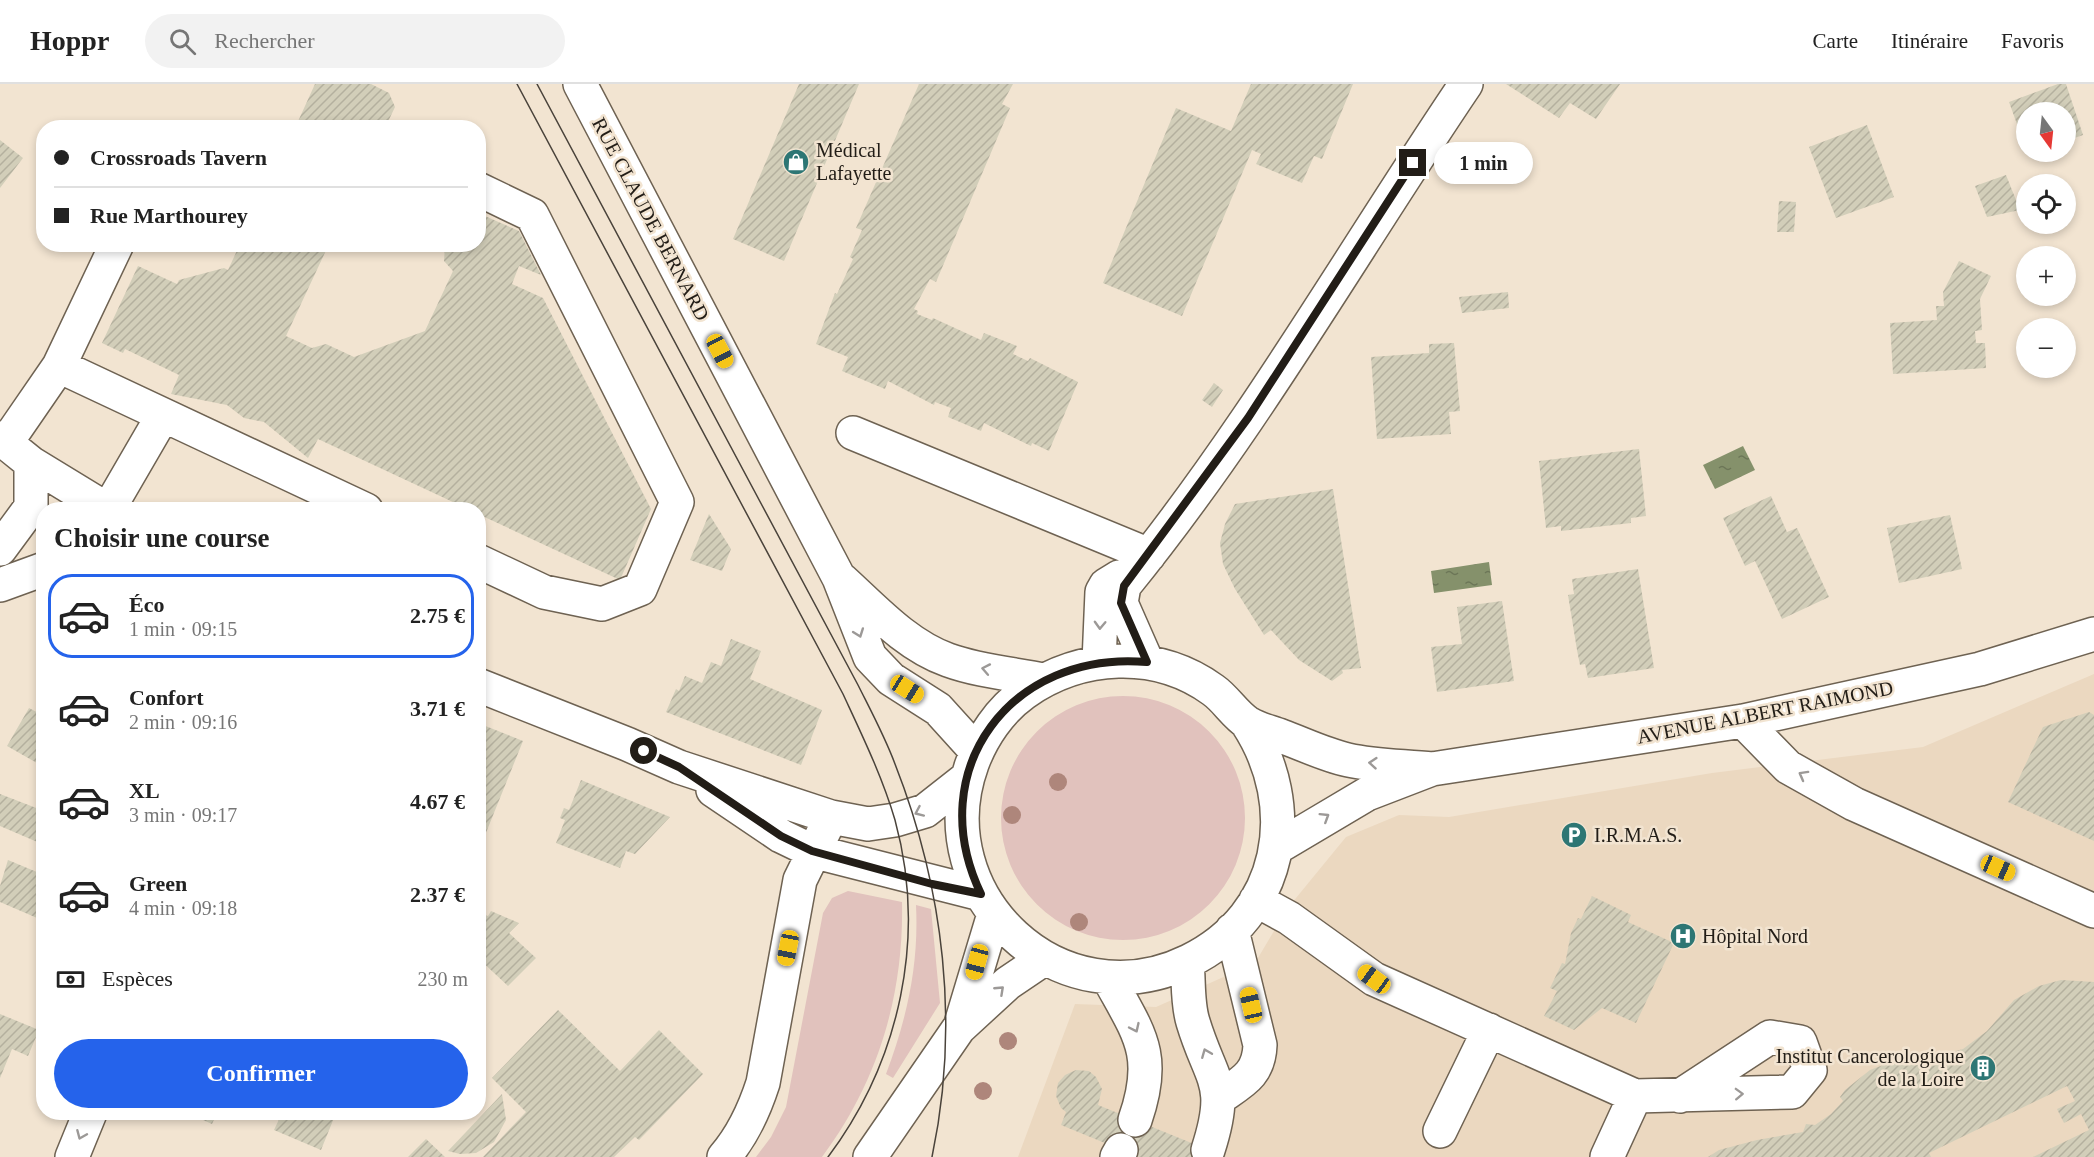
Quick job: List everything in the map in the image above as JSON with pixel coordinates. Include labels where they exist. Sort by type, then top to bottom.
[{"type":"street","name":"RUE CLAUDE BERNARD","points":[[580,84],[839,578],[870,657],[891,679],[938,709],[972,765]]},
{"type":"street","points":[[1147,662],[1120,599],[1124,586],[1248,418],[1386,202],[1466,84]]},
{"type":"street","points":[[486,193],[532,216],[677,502],[640,589],[602,604],[544,592],[486,565]]},
{"type":"street","points":[[95,502],[31,464],[3,441],[59,366],[113,252]]},
{"type":"street","points":[[59,366],[162,417],[348,502]]},
{"type":"street","points":[[113,502],[162,417]]},
{"type":"street","points":[[853,433],[1144,561]]},
{"type":"street","points":[[0,549],[31,507],[31,464]]},
{"type":"street","points":[[1099,662],[1102,592],[1113,580],[1144,561]]},
{"type":"street","points":[[0,585],[36,572]]},
{"type":"street","name":"RUE CLAUDE BERNARD","points":[[839,578],[904,635],[934,654],[951,661],[1044,680]]},
{"type":"street","name":"AVENUE ALBERT RAIMOND","points":[[1276,848],[1367,794],[1432,769],[1743,721],[1980,669],[2094,634]]},
{"type":"street","points":[[1099,662],[1147,662],[1192,677],[1231,705],[1247,723],[1264,751],[1275,782],[1279,826],[1269,875],[1256,900],[1232,930],[1208,950],[1188,962],[1149,974],[1108,976],[1075,970],[1044,958],[1017,939],[987,904],[972,876],[962,838],[963,798],[972,765],[985,735],[1007,707],[1044,680],[1066,670],[1099,662]]},
{"type":"street","points":[[486,689],[627,744],[679,767],[831,817],[868,824],[925,811],[972,765]]},
{"type":"street","points":[[1743,721],[1788,767],[1854,804],[2094,911]]},
{"type":"street","name":"AVENUE ALBERT RAIMOND","points":[[1247,723],[1351,761],[1432,769]]},
{"type":"street","points":[[679,767],[781,836],[812,851],[932,884],[987,904]]},
{"type":"street","points":[[724,1157],[746,1126],[763,1083],[800,880],[812,851],[831,817]]},
{"type":"street","points":[[1256,900],[1289,918],[1374,979],[1635,1096],[1680,1096]]},
{"type":"street","points":[[959,1028],[987,904]]},
{"type":"street","points":[[1219,1098],[1248,1078],[1260,1061],[1260,1046],[1232,930]]},
{"type":"street","points":[[870,1157],[959,1028],[1008,983],[1044,958]]},
{"type":"street","points":[[1188,962],[1193,1022],[1213,1070],[1219,1098],[1217,1121],[1208,1150]]},
{"type":"street","points":[[1108,976],[1135,1028],[1144,1054],[1146,1084],[1135,1120]]},
{"type":"street","points":[[1440,1131],[1489,1030]]},
{"type":"street","points":[[1607,1157],[1635,1096]]},
{"type":"street","points":[[72,1157],[87,1120]]},
{"type":"shaded area","name":"Hôpital Nord","points":[[2094,674],[2094,1157],[1018,1157],[1075,1004],[1156,1007],[1255,963],[1287,909],[1346,837],[1399,815],[1449,817],[1712,773],[1923,747]]},
{"type":"shaded area","points":[[1123,696],[1147,699],[1170,706],[1191,717],[1209,732],[1224,750],[1235,771],[1242,794],[1245,818],[1242,842],[1235,865],[1224,886],[1209,904],[1191,919],[1170,930],[1147,937],[1123,940],[1099,937],[1076,930],[1055,919],[1037,904],[1022,886],[1011,865],[1004,842],[1001,818],[1004,794],[1011,771],[1022,750],[1037,732],[1055,717],[1076,706],[1099,699]]},
{"type":"shaded area","points":[[848,891],[902,902],[898,971],[884,1036],[858,1099],[822,1157],[756,1157],[771,1137],[786,1107],[823,913],[832,898]]},
{"type":"shaded area","points":[[916,905],[931,909],[940,1003],[893,1078],[886,1074],[906,1012],[910,991],[916,949]]},
{"type":"water","points":[[1743,446],[1755,470],[1715,489],[1703,465]]},
{"type":"water","points":[[1489,562],[1492,585],[1434,593],[1431,571]]},
{"type":"building","points":[[315,84],[371,84],[389,93],[395,107],[389,120],[299,120]]},
{"type":"building","name":"Médical Lafayette","points":[[799,84],[859,84],[784,261],[733,239]]},
{"type":"building","points":[[919,84],[1013,84],[1002,104],[1010,108],[936,282],[930,279],[914,309],[918,311],[917,314],[932,320],[933,318],[981,340],[984,333],[1017,346],[1013,354],[1028,361],[1030,358],[1078,382],[1049,451],[1032,443],[1031,446],[984,423],[981,431],[948,417],[951,408],[935,402],[934,405],[888,381],[885,389],[842,371],[848,357],[816,344],[835,293],[837,294],[853,259],[850,257],[862,230],[856,228]]},
{"type":"building","points":[[1251,84],[1353,84],[1322,159],[1314,156],[1302,183],[1256,164],[1261,154],[1252,150],[1182,316],[1103,283],[1176,108],[1231,131]]},
{"type":"building","points":[[1506,84],[1620,84],[1596,119],[1570,103],[1559,118]]},
{"type":"building","points":[[2058,84],[2066,84],[2072,102],[2016,102],[2016,121],[2009,102]]},
{"type":"building","points":[[2076,114],[2083,135],[2076,137]]},
{"type":"building","points":[[1867,125],[1894,197],[1836,218],[1809,147]]},
{"type":"building","points":[[0,140],[23,158],[0,188]]},
{"type":"building","points":[[2006,175],[2016,200],[2016,211],[1987,217],[1975,186]]},
{"type":"building","points":[[1779,201],[1796,202],[1794,232],[1777,232]]},
{"type":"building","points":[[486,217],[519,231],[541,275],[519,266],[512,284],[543,298],[651,509],[620,580],[486,518],[486,502],[453,502],[318,439],[308,458],[264,422],[244,418],[227,405],[171,394],[179,375],[125,349],[123,353],[102,343],[138,266],[177,284],[179,280],[224,268],[228,270],[236,252],[325,252],[286,336],[312,348],[326,344],[354,357],[425,331],[453,271],[444,261],[445,252],[486,252]]},
{"type":"building","points":[[1959,261],[1991,276],[1980,299],[1982,330],[1975,331],[1976,343],[1985,343],[1986,368],[1893,374],[1890,323],[1937,320],[1936,306],[1944,306],[1943,292]]},
{"type":"building","points":[[1508,292],[1509,308],[1462,313],[1459,297]]},
{"type":"building","points":[[1454,343],[1460,411],[1449,412],[1451,434],[1377,439],[1371,357],[1429,353],[1429,344]]},
{"type":"building","points":[[1214,383],[1223,390],[1212,407],[1202,400]]},
{"type":"building","points":[[1639,449],[1646,516],[1631,518],[1631,523],[1561,531],[1561,526],[1546,528],[1539,461]]},
{"type":"building","points":[[1333,489],[1361,668],[1342,670],[1343,673],[1332,681],[1299,660],[1271,630],[1264,635],[1235,589],[1223,564],[1220,543],[1225,524],[1235,504]]},
{"type":"building","points":[[1771,496],[1787,532],[1797,528],[1829,597],[1782,619],[1755,561],[1745,566],[1723,518]]},
{"type":"building","points":[[709,514],[731,549],[722,571],[690,560]]},
{"type":"building","points":[[1950,515],[1962,569],[1899,583],[1887,528]]},
{"type":"building","points":[[1638,569],[1654,668],[1588,678],[1585,664],[1580,665],[1568,595],[1574,594],[1572,579]]},
{"type":"building","points":[[1502,601],[1514,681],[1437,692],[1431,647],[1462,644],[1457,607]]},
{"type":"building","points":[[731,639],[761,651],[750,679],[822,710],[801,765],[666,712],[676,689],[679,691],[685,676],[702,683],[711,662],[721,666]]},
{"type":"building","points":[[29,708],[36,712],[36,762],[7,746]]},
{"type":"building","points":[[2089,712],[2094,715],[2094,841],[2008,802],[2043,727]]},
{"type":"building","points":[[486,726],[523,741],[486,833]]},
{"type":"building","points":[[581,780],[670,817],[635,854],[626,851],[620,868],[556,843],[565,820],[560,818],[564,808],[569,810]]},
{"type":"building","points":[[0,794],[36,808],[36,841],[0,826]]},
{"type":"building","points":[[8,860],[36,872],[36,918],[0,902],[0,886]]},
{"type":"building","points":[[1592,896],[1631,915],[1628,922],[1674,943],[1636,1023],[1602,1008],[1574,1030],[1544,1016],[1557,991],[1550,988],[1562,963],[1565,964],[1571,933]]},
{"type":"building","points":[[491,911],[519,923],[509,933],[536,958],[508,986],[486,965],[486,915],[488,916]]},
{"type":"building","name":"Institut Cancerologique de la Loire","points":[[2061,980],[2094,982],[2094,1157],[2033,1157],[2089,1130],[2081,1114],[2064,1123],[2057,1109],[2075,1101],[2067,1086],[1929,1153],[1931,1157],[1708,1157],[1719,1150],[1757,1140],[1803,1132],[1806,1124],[1815,1125],[1831,1114],[1843,1101],[1840,1097],[1845,1090],[1870,1070],[1899,1059],[1935,1057],[1963,1049],[1987,1031],[2014,1000],[2039,986]]},
{"type":"building","points":[[558,1010],[620,1071],[659,1030],[703,1074],[639,1140],[635,1137],[614,1157],[483,1157],[526,1112],[492,1078]]},
{"type":"building","points":[[0,1014],[36,1029],[36,1037],[28,1056],[12,1049],[0,1078]]},
{"type":"building","points":[[1076,1070],[1089,1071],[1096,1077],[1102,1089],[1098,1105],[1226,1157],[1139,1157],[1061,1125],[1066,1112],[1061,1108],[1056,1096],[1058,1083],[1065,1075]]},
{"type":"building","points":[[502,1094],[506,1120],[494,1142],[476,1153],[460,1154],[448,1151],[477,1120],[486,1120],[486,1111]]},
{"type":"building","points":[[279,1120],[333,1120],[321,1150],[274,1130]]},
{"type":"building","points":[[426,1139],[445,1157],[408,1157]]},
{"type":"tram line","points":[[517,84],[843,694],[878,772],[895,820],[904,864],[908,909],[907,953],[900,996],[889,1039],[873,1080],[853,1120],[828,1157]]},
{"type":"tram line","points":[[537,84],[858,685],[895,764],[912,811],[925,860],[936,908],[942,958],[946,1008],[945,1057],[932,1157]]},
{"type":"place","name":"Médical Lafayette","points":[[796,162]]},
{"type":"place","name":"I.R.M.A.S.","points":[[1574,835]]},
{"type":"place","name":"Hôpital Nord","points":[[1683,936]]},
{"type":"place","name":"Institut Cancerologique de la Loire","points":[[1983,1068]]},
{"type":"route","points":[[644,751],[679,767],[781,836],[812,851],[932,884],[981,894],[966,857],[962,838],[962,818],[967,778],[985,735],[1007,707],[1021,695],[1044,680],[1066,670],[1099,662],[1123,660],[1147,662],[1121,603],[1121,592],[1124,586],[1140,568],[1248,418],[1413,163]]}]
